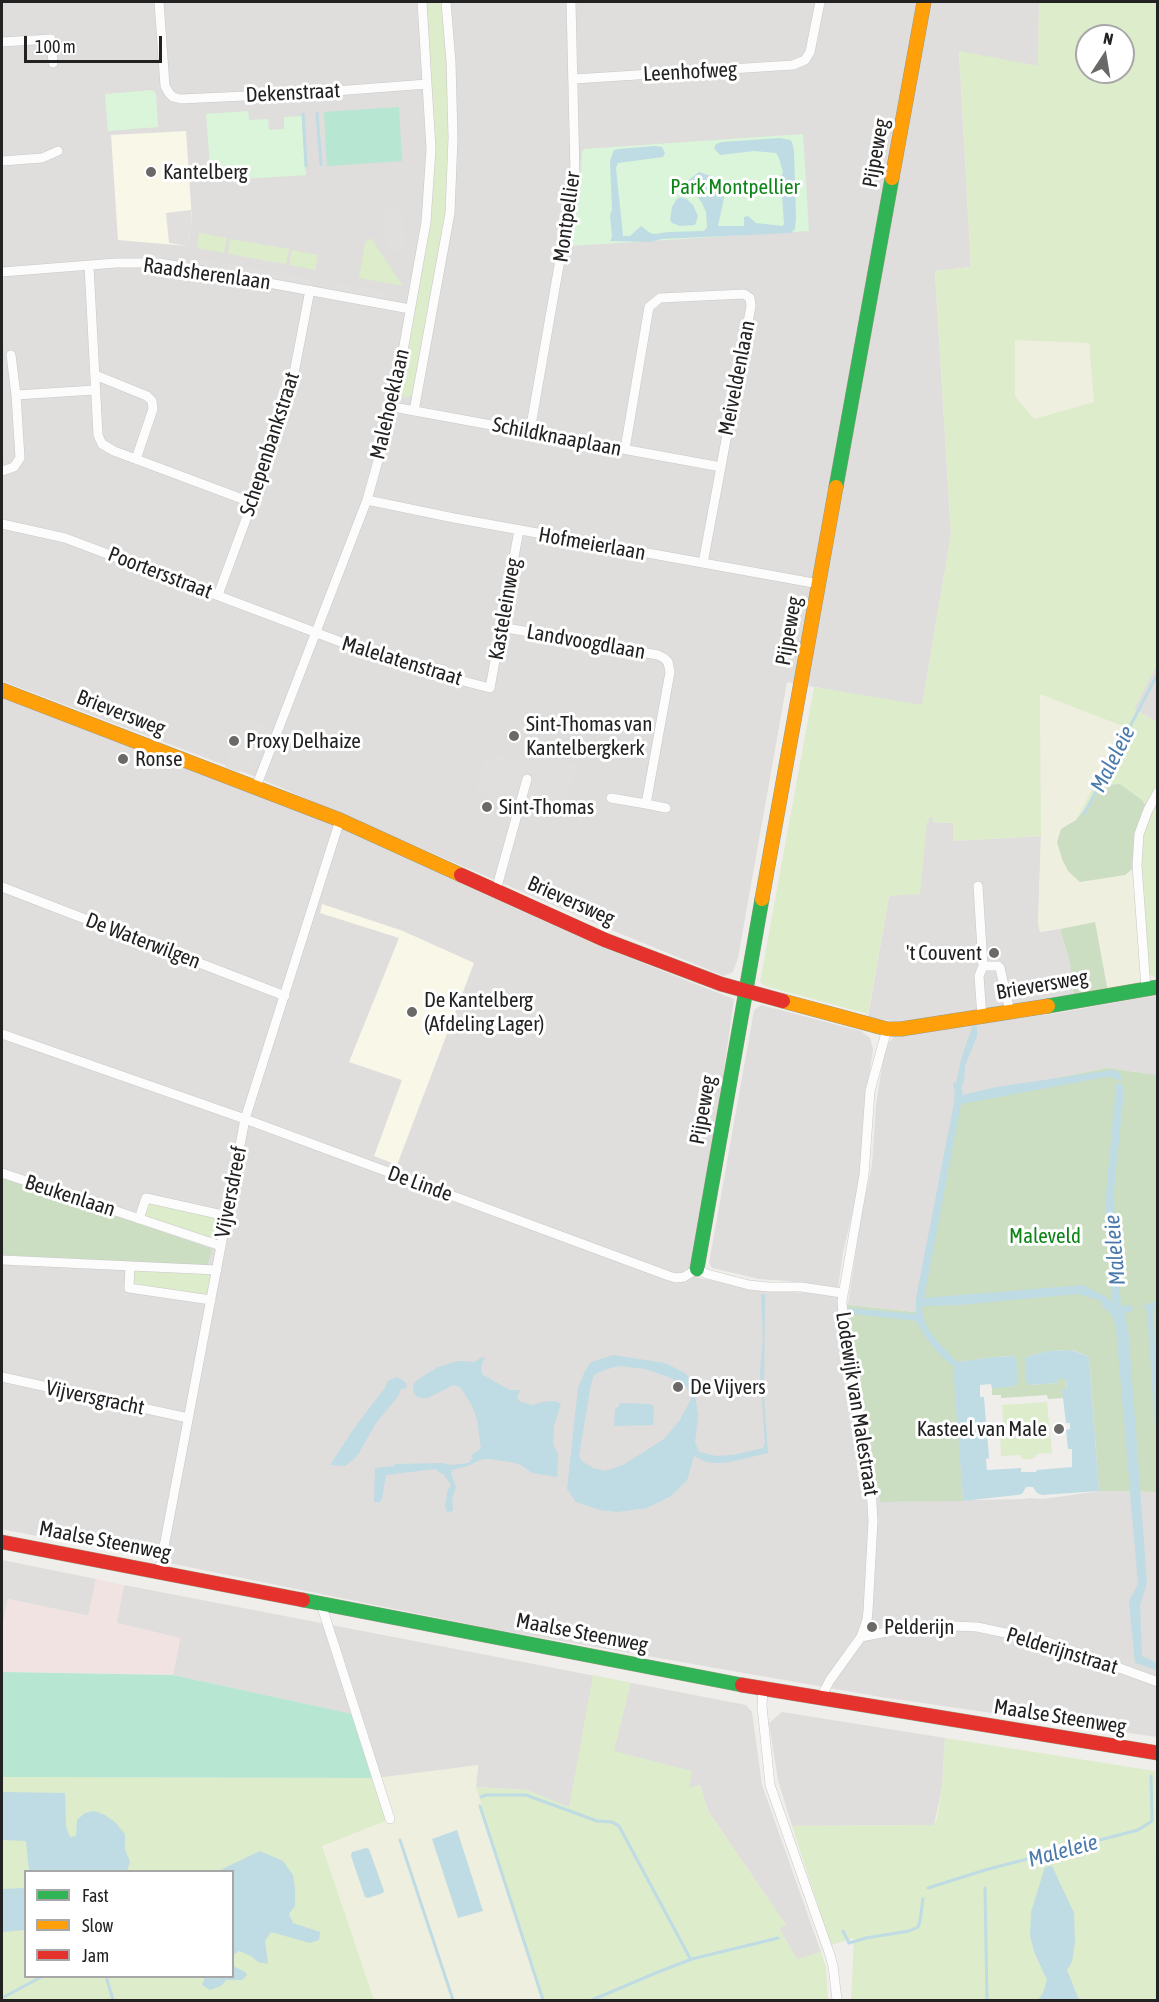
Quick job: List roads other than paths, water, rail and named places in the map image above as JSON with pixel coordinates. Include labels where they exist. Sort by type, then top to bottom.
[{"type":"street","name":"Dekenstraat","points":[[159,2],[165,86],[169,93],[181,99],[309,93],[427,84]]},
{"type":"street","name":"Malehoeklaan","points":[[256,787],[367,500],[393,407],[427,212],[431,149],[422,2]]},
{"type":"street","name":"Malehoeklaan","points":[[414,411],[450,213],[453,138],[447,2]]},
{"type":"street","name":"Montpellier","points":[[530,431],[576,174],[571,2]]},
{"type":"street","name":"Leenhofweg","points":[[574,79],[793,65],[805,60],[810,52],[820,2]]},
{"type":"street","name":"Pijpeweg","points":[[697,1269],[924,2]]},
{"type":"street","points":[[2,42],[51,39],[53,63]]},
{"type":"street","points":[[2,161],[42,158],[58,151]]},
{"type":"street","name":"Raadsherenlaan","points":[[2,272],[160,263],[410,309]]},
{"type":"street","points":[[89,266],[98,435],[102,444],[114,451],[253,503]]},
{"type":"street","name":"Schepenbankstraat","points":[[218,595],[253,503],[290,392],[310,290]]},
{"type":"street","name":"Meiveldenlaan","points":[[625,449],[649,308],[660,298],[744,294],[750,298],[751,306],[703,563]]},
{"type":"street","points":[[2,471],[14,467],[20,458],[12,355]]},
{"type":"street","points":[[95,375],[147,396],[152,401],[153,409],[136,459]]},
{"type":"street","points":[[16,395],[95,390]]},
{"type":"street","name":"Schildknaaplaan","points":[[393,407],[721,467]]},
{"type":"street","name":"Hofmeierlaan","points":[[367,500],[819,584]]},
{"type":"street","name":"Poortersstraat","points":[[2,524],[65,538],[316,633]]},
{"type":"street","name":"Kasteleinweg","points":[[490,688],[519,530]]},
{"type":"street","name":"Landvoogdlaan","points":[[501,627],[658,655],[668,662],[670,672],[646,804]]},
{"type":"street","name":"Malelatenstraat","points":[[316,633],[378,656],[444,670],[455,679],[490,688]]},
{"type":"street","name":"Brieversweg","points":[[2,690],[340,820],[605,940],[721,984],[887,1029],[982,1017],[1152,988]]},
{"type":"street","points":[[496,890],[527,779]]},
{"type":"street","points":[[1152,988],[1137,865],[1139,834],[1158,792]]},
{"type":"street","points":[[611,798],[666,808]]},
{"type":"street","name":"Vijversdreef","points":[[159,1573],[245,1119],[340,820]]},
{"type":"street","points":[[978,886],[983,966],[979,976],[982,1017]]},
{"type":"street","name":"De Waterwilgen","points":[[2,887],[285,996]]},
{"type":"street","points":[[983,966],[1000,968],[1010,1012]]},
{"type":"street","name":"Lodewijk van Malestraat","points":[[861,1637],[868,1611],[872,1499],[870,1474],[841,1310],[842,1293],[864,1175],[870,1091],[887,1029]]},
{"type":"street","name":"De Linde","points":[[2,1034],[245,1119],[669,1276],[684,1277],[697,1269]]},
{"type":"street","name":"Beukenlaan","points":[[2,1173],[221,1246]]},
{"type":"street","name":"Beukenlaan","points":[[139,1219],[146,1198],[227,1216]]},
{"type":"street","points":[[2,1260],[217,1270]]},
{"type":"street","points":[[130,1266],[129,1288],[211,1300]]},
{"type":"street","points":[[697,1269],[707,1274],[749,1285],[801,1287],[842,1293]]},
{"type":"street","name":"Vijversgracht","points":[[2,1377],[188,1418]]},
{"type":"street","name":"Maalse Steenweg","points":[[2,1542],[763,1689],[1158,1754]]},
{"type":"street","points":[[321,1604],[390,1819]]},
{"type":"street","name":"Pelderijnstraat","points":[[861,1637],[897,1630],[953,1626],[999,1631],[1048,1642],[1158,1682]]},
{"type":"street","points":[[820,1699],[830,1680],[861,1637]]},
{"type":"street","points":[[763,1689],[762,1706],[770,1785],[830,1955],[837,2001]]},
{"type":"water","points":[[780,138],[790,140],[794,151],[796,218],[795,229],[791,233],[662,239],[650,242],[610,241],[612,210],[610,161],[614,150],[618,149],[655,146],[662,147],[665,153],[663,157],[618,163],[616,168],[623,236],[630,236],[641,226],[655,234],[704,231],[707,227],[706,212],[702,203],[697,196],[685,189],[685,183],[699,172],[714,177],[721,182],[724,189],[718,226],[744,226],[744,217],[748,216],[756,223],[782,226],[784,224],[781,177],[783,172],[776,153],[754,151],[720,155],[714,148],[716,144],[722,142]]},
{"type":"water","points":[[680,197],[687,199],[693,205],[698,216],[695,225],[680,226],[670,220],[672,207]]},
{"type":"water","points":[[973,1025],[977,1027],[977,1036],[965,1066],[962,1095],[997,1087],[1111,1070],[1117,1071],[1121,1076],[1121,1081],[1110,1077],[1100,1078],[961,1104],[924,1298],[1083,1285],[1108,1298],[1113,1304],[1106,1224],[1106,1195],[1116,1084],[1122,1084],[1124,1091],[1114,1189],[1115,1226],[1121,1306],[1132,1305],[1133,1311],[1125,1313],[1129,1337],[1147,1583],[1140,1605],[1142,1656],[1157,1663],[1156,1670],[1135,1663],[1129,1601],[1138,1584],[1116,1329],[1112,1315],[1101,1305],[1102,1301],[1078,1294],[922,1306],[927,1327],[957,1362],[1016,1356],[1018,1382],[1015,1386],[992,1388],[991,1384],[980,1385],[980,1397],[984,1397],[986,1422],[983,1422],[984,1433],[987,1433],[989,1458],[986,1459],[987,1470],[1021,1468],[1021,1472],[1036,1472],[1037,1470],[1072,1467],[1072,1449],[1068,1449],[1066,1430],[1070,1429],[1070,1423],[1066,1423],[1062,1390],[1067,1389],[1066,1379],[1058,1379],[1058,1383],[1029,1385],[1026,1382],[1026,1357],[1048,1351],[1072,1350],[1089,1357],[1099,1491],[1042,1495],[1037,1493],[1033,1487],[1026,1487],[1022,1494],[963,1501],[953,1366],[939,1354],[916,1321],[847,1313],[846,1310],[849,1308],[916,1314],[916,1298],[954,1103],[953,1085],[954,1082],[956,1083],[962,1056]]},
{"type":"water","points":[[761,1294],[765,1294],[764,1398],[768,1453],[716,1463],[706,1462],[694,1456],[687,1480],[671,1496],[647,1508],[618,1512],[600,1510],[576,1502],[567,1489],[578,1388],[591,1362],[613,1355],[665,1363],[685,1373],[694,1389],[698,1415],[695,1442],[699,1452],[716,1456],[733,1455],[763,1448],[765,1444],[760,1371],[763,1339]],"holes":[[[619,1366],[645,1369],[671,1378],[687,1387],[691,1399],[680,1420],[664,1439],[623,1465],[605,1471],[593,1468],[583,1462],[579,1456],[594,1375]]]},
{"type":"water","points":[[1157,1301],[1157,1306],[1153,1308],[1157,1432],[1155,1430],[1147,1310],[1145,1311],[1144,1305]]},
{"type":"water","points":[[485,1357],[481,1371],[483,1375],[510,1390],[520,1390],[517,1398],[521,1402],[533,1405],[555,1401],[561,1404],[554,1426],[553,1444],[558,1454],[557,1477],[532,1473],[521,1465],[511,1462],[480,1460],[452,1470],[451,1474],[456,1487],[452,1499],[453,1511],[447,1512],[445,1506],[451,1485],[444,1475],[435,1469],[386,1475],[382,1499],[380,1502],[374,1502],[375,1468],[395,1464],[468,1463],[473,1458],[471,1456],[481,1449],[477,1419],[460,1387],[453,1385],[428,1398],[422,1398],[417,1397],[414,1393],[413,1385],[438,1367],[458,1361],[475,1362]]},
{"type":"water","points":[[397,1377],[405,1382],[407,1387],[400,1390],[399,1395],[376,1423],[359,1453],[345,1466],[330,1465],[388,1381]]},
{"type":"water","points":[[620,1403],[654,1406],[653,1425],[614,1426],[615,1409]]},
{"type":"water","points":[[2,1792],[65,1793],[66,1827],[70,1837],[76,1836],[77,1820],[85,1813],[94,1811],[105,1815],[115,1822],[125,1834],[125,1849],[130,1862],[127,1870],[29,1870],[26,1841],[2,1840]]},
{"type":"water","points":[[457,1830],[483,1911],[458,1918],[432,1839]]},
{"type":"water","points":[[369,1849],[384,1891],[368,1898],[365,1897],[351,1856],[352,1852]]},
{"type":"water","points":[[260,1851],[283,1861],[293,1875],[295,1906],[289,1914],[293,1923],[320,1932],[319,1940],[310,1943],[271,1932],[265,1941],[268,1964],[258,1962],[239,1951],[234,1954],[234,1870],[220,1870]]},
{"type":"water","points":[[1052,1866],[1074,1913],[1075,1942],[1072,1962],[1067,1970],[1079,2000],[1038,2000],[1047,1980],[1035,1954],[1030,1936],[1031,1912],[1045,1867]]},
{"type":"water","points":[[24,1888],[24,1930],[2,1932],[2,1889]]},
{"type":"water","points":[[234,1966],[247,1975],[242,1980],[226,1980],[221,1986],[210,1990],[202,1985],[205,1978],[234,1978]]},
{"type":"waterway","points":[[317,113],[321,165]]},
{"type":"waterway","points":[[303,114],[306,166]]},
{"type":"waterway","name":"Maleleie","points":[[1084,814],[1158,673]]},
{"type":"waterway","name":"Maleleie","points":[[928,1888],[985,1870],[1138,1830],[1152,1821],[1151,1776]]},
{"type":"waterway","points":[[481,1797],[526,1795],[597,1821],[612,1822],[619,1826],[691,1960]]},
{"type":"waterway","points":[[480,1806],[543,2000]]},
{"type":"waterway","points":[[400,1840],[453,2000]]},
{"type":"waterway","points":[[985,1888],[987,2000]]},
{"type":"waterway","name":"Maleleie","points":[[843,1931],[849,1943],[909,1931],[918,1927],[923,1899]]},
{"type":"waterway","name":"Maleleie","points":[[592,2000],[692,1959],[778,1938]]},
{"type":"waterway","name":"Maleleie","points":[[2,1998],[39,1978]]},
{"type":"waterway","name":"Maleleie","points":[[107,1978],[113,2000]]},
{"type":"place","name":"Kantelberg","points":[[151,172]]},
{"type":"place","name":"Sint-Thomas van Kantelbergkerk","points":[[514,736]]},
{"type":"place","name":"Proxy Delhaize","points":[[234,741]]},
{"type":"place","name":"Ronse","points":[[123,759]]},
{"type":"place","name":"Sint-Thomas","points":[[487,807]]},
{"type":"place","name":"'t Couvent","points":[[994,953]]},
{"type":"place","name":"De Kantelberg (Afdeling Lager)","points":[[412,1012]]},
{"type":"place","name":"De Vijvers","points":[[678,1387]]},
{"type":"place","name":"Kasteel van Male","points":[[1059,1429]]},
{"type":"place","name":"Pelderijn","points":[[872,1627]]},
{"type":"park label","name":"Park Montpellier","points":[[735,187]]},
{"type":"park label","name":"Maleveld","points":[[1045,1236]]}]
